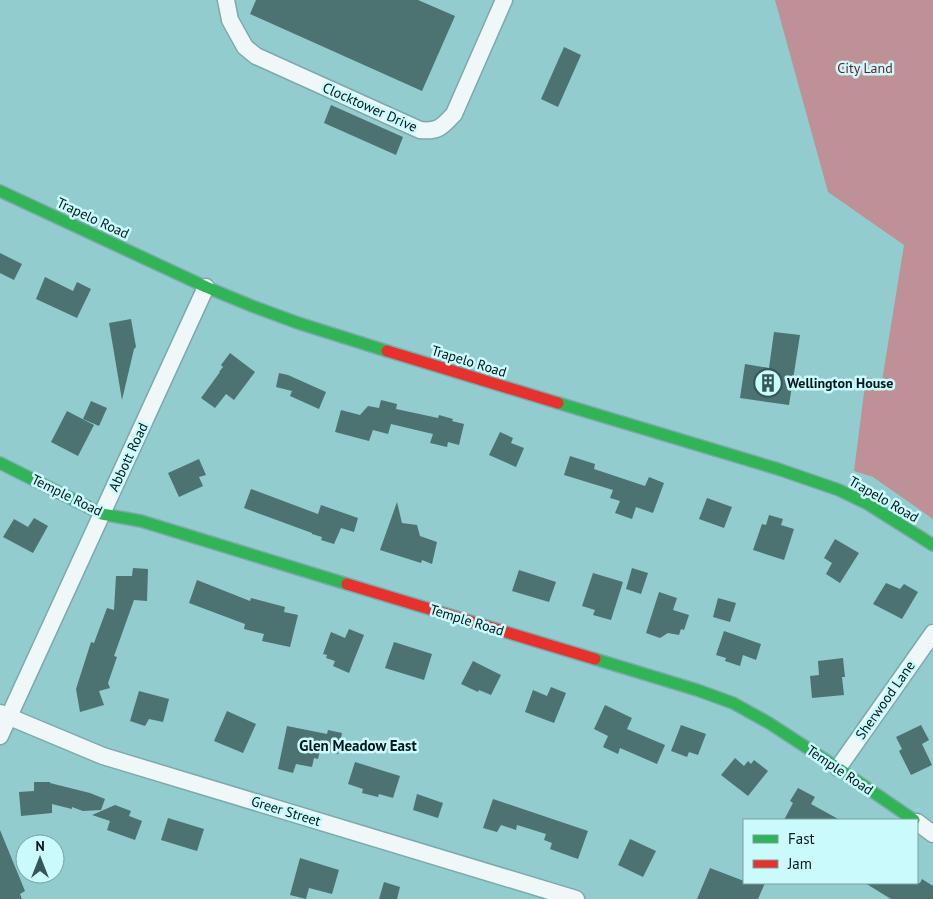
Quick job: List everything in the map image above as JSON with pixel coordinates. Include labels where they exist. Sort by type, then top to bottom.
[{"type":"main road","name":"Trapelo Road","points":[[0,191],[206,287],[288,320],[839,490],[868,504],[933,545]]},
{"type":"main road","name":"Temple Road","points":[[0,463],[102,514],[141,521],[697,690],[733,703],[769,723],[913,819]]},
{"type":"street","name":"Clocktower Drive","points":[[226,0],[230,20],[245,47],[256,56],[420,130],[432,131],[444,125],[454,114],[504,0]]},
{"type":"street","name":"Abbott Road","points":[[0,736],[4,715],[102,514],[206,287]]},
{"type":"street","name":"Sherwood Lane","points":[[838,768],[933,633]]},
{"type":"street","name":"Greer Street","points":[[4,715],[103,756],[576,899]]},
{"type":"street","points":[[918,823],[933,834]]},
{"type":"green space","name":"City Land","points":[[775,0],[933,0],[933,519],[873,477],[854,471],[866,377],[882,381],[904,245],[828,192]]},
{"type":"building","points":[[256,0],[418,0],[455,16],[422,91],[250,14]]},
{"type":"building","points":[[564,47],[581,55],[558,107],[541,99]]},
{"type":"building","points":[[331,105],[403,137],[396,155],[324,123]]},
{"type":"building","points":[[0,253],[22,264],[14,280],[0,273]]},
{"type":"building","points":[[45,277],[73,291],[77,282],[91,289],[77,318],[36,299]]},
{"type":"building","points":[[131,319],[136,347],[122,400],[109,323]]},
{"type":"building","name":"Wellington House","points":[[774,332],[800,335],[789,405],[740,398],[745,364],[769,368]]},
{"type":"building","points":[[230,353],[255,372],[234,400],[226,394],[215,408],[201,398],[220,372],[223,367],[221,365]]},
{"type":"building","points":[[279,373],[288,375],[326,392],[319,409],[290,396],[292,391],[276,387]]},
{"type":"building","points":[[381,400],[397,404],[396,409],[438,418],[439,415],[464,424],[459,445],[448,442],[447,447],[430,443],[433,434],[391,424],[388,434],[373,430],[369,441],[335,432],[341,410],[360,415],[368,406],[379,408]]},
{"type":"building","points":[[91,401],[107,408],[99,426],[83,419]]},
{"type":"building","points":[[67,411],[94,425],[78,456],[51,442]]},
{"type":"building","points":[[500,432],[513,438],[511,443],[524,448],[516,467],[489,455]]},
{"type":"building","points":[[570,456],[595,464],[594,469],[645,486],[649,477],[664,483],[653,513],[636,507],[632,519],[615,513],[620,501],[610,498],[613,490],[564,475]]},
{"type":"building","points":[[199,459],[206,475],[199,477],[203,486],[179,497],[168,473]]},
{"type":"building","points":[[251,489],[318,514],[321,505],[358,518],[354,532],[341,528],[334,544],[321,540],[322,537],[312,533],[244,508]]},
{"type":"building","points":[[707,498],[732,507],[724,528],[699,519]]},
{"type":"building","points":[[397,502],[402,523],[417,525],[420,536],[437,542],[432,564],[422,560],[421,563],[380,550]]},
{"type":"building","points":[[769,515],[783,519],[781,525],[794,529],[784,560],[753,550],[762,524],[766,525]]},
{"type":"building","points":[[34,518],[48,526],[33,553],[3,537],[14,519],[28,527]]},
{"type":"building","points":[[835,539],[859,553],[840,583],[826,574],[832,563],[824,558]]},
{"type":"building","points":[[133,568],[148,569],[147,601],[134,600],[114,656],[117,657],[108,683],[110,688],[99,691],[104,705],[80,712],[76,689],[91,642],[94,643],[107,608],[114,610],[116,576],[132,576]]},
{"type":"building","points":[[632,568],[648,573],[641,594],[626,589]]},
{"type":"building","points":[[519,570],[556,582],[549,602],[512,591]]},
{"type":"building","points":[[593,573],[623,582],[611,620],[593,615],[595,610],[582,606]]},
{"type":"building","points":[[197,580],[250,601],[251,598],[285,607],[284,612],[298,615],[290,647],[262,641],[264,634],[244,629],[245,624],[189,603]]},
{"type":"building","points":[[886,583],[900,589],[904,584],[918,592],[902,619],[873,604]]},
{"type":"building","points":[[659,592],[677,598],[673,610],[689,615],[684,630],[681,629],[679,635],[668,633],[660,638],[646,633]]},
{"type":"building","points":[[718,598],[736,603],[730,622],[713,617]]},
{"type":"building","points":[[349,629],[364,635],[349,673],[333,666],[335,661],[326,658],[327,655],[323,654],[331,632],[345,638]]},
{"type":"building","points":[[724,631],[761,644],[756,660],[743,655],[740,666],[725,661],[726,658],[716,655]]},
{"type":"building","points":[[394,642],[432,654],[424,680],[385,668]]},
{"type":"building","points":[[843,658],[845,677],[842,677],[844,695],[812,698],[810,676],[819,675],[818,661]]},
{"type":"building","points":[[473,661],[501,675],[491,695],[479,690],[478,692],[461,684]]},
{"type":"building","points":[[551,687],[566,693],[554,723],[525,712],[533,690],[547,696]]},
{"type":"building","points":[[139,691],[169,699],[163,722],[149,719],[145,726],[130,721]]},
{"type":"building","points":[[605,705],[632,718],[627,729],[665,745],[657,764],[620,748],[618,754],[603,747],[608,736],[594,729]]},
{"type":"building","points":[[227,711],[256,724],[243,753],[214,741]]},
{"type":"building","points":[[681,725],[706,734],[698,755],[689,752],[687,757],[671,751]]},
{"type":"building","points":[[921,725],[929,740],[922,744],[932,765],[911,775],[899,751],[902,749],[896,737]]},
{"type":"building","points":[[287,726],[327,734],[328,730],[342,733],[338,754],[320,750],[318,759],[314,758],[312,767],[296,764],[293,773],[278,769]]},
{"type":"building","points":[[735,758],[744,766],[748,761],[751,764],[754,760],[768,771],[748,796],[721,775]]},
{"type":"building","points":[[355,762],[400,776],[393,798],[379,794],[378,797],[362,793],[363,789],[348,784]]},
{"type":"building","points":[[34,782],[50,782],[105,799],[101,810],[83,811],[52,804],[52,813],[21,816],[19,792],[34,791]]},
{"type":"building","points":[[798,788],[815,797],[811,804],[838,819],[785,819],[793,803],[790,801]]},
{"type":"building","points":[[417,794],[443,803],[438,818],[413,810]]},
{"type":"building","points":[[493,799],[588,831],[578,859],[550,849],[552,843],[544,840],[546,834],[517,825],[516,830],[501,825],[497,832],[483,828]]},
{"type":"building","points":[[115,805],[131,811],[129,816],[142,821],[135,840],[107,830],[110,821],[92,815]]},
{"type":"building","points":[[168,818],[204,829],[197,851],[161,840]]},
{"type":"building","points":[[0,830],[15,867],[15,884],[22,884],[25,891],[20,894],[22,899],[0,899]]},
{"type":"building","points":[[630,839],[656,851],[643,877],[618,865]]},
{"type":"building","points":[[300,858],[339,870],[332,894],[309,888],[306,899],[290,895]]},
{"type":"building","points":[[710,868],[743,881],[743,884],[765,884],[758,899],[697,899]]},
{"type":"building","points":[[922,879],[933,886],[933,899],[891,899],[867,884],[918,884]]},
{"type":"building","points":[[384,882],[400,887],[397,899],[379,899]]},
{"type":"traffic: fast","points":[[0,191],[206,287],[298,323],[387,351]]},
{"type":"traffic: fast","points":[[558,403],[778,469],[839,490],[868,504],[933,545]]},
{"type":"traffic: fast","points":[[0,463],[102,514],[141,521],[347,584]]},
{"type":"traffic: fast","points":[[595,659],[733,703],[769,723],[913,819]]},
{"type":"traffic: jam","points":[[387,351],[558,403]]},
{"type":"traffic: jam","points":[[347,584],[595,659]]},
{"type":"place","name":"Wellington House","points":[[768,383]]},
{"type":"district","name":"Glen Meadow East","points":[[358,745]]}]
